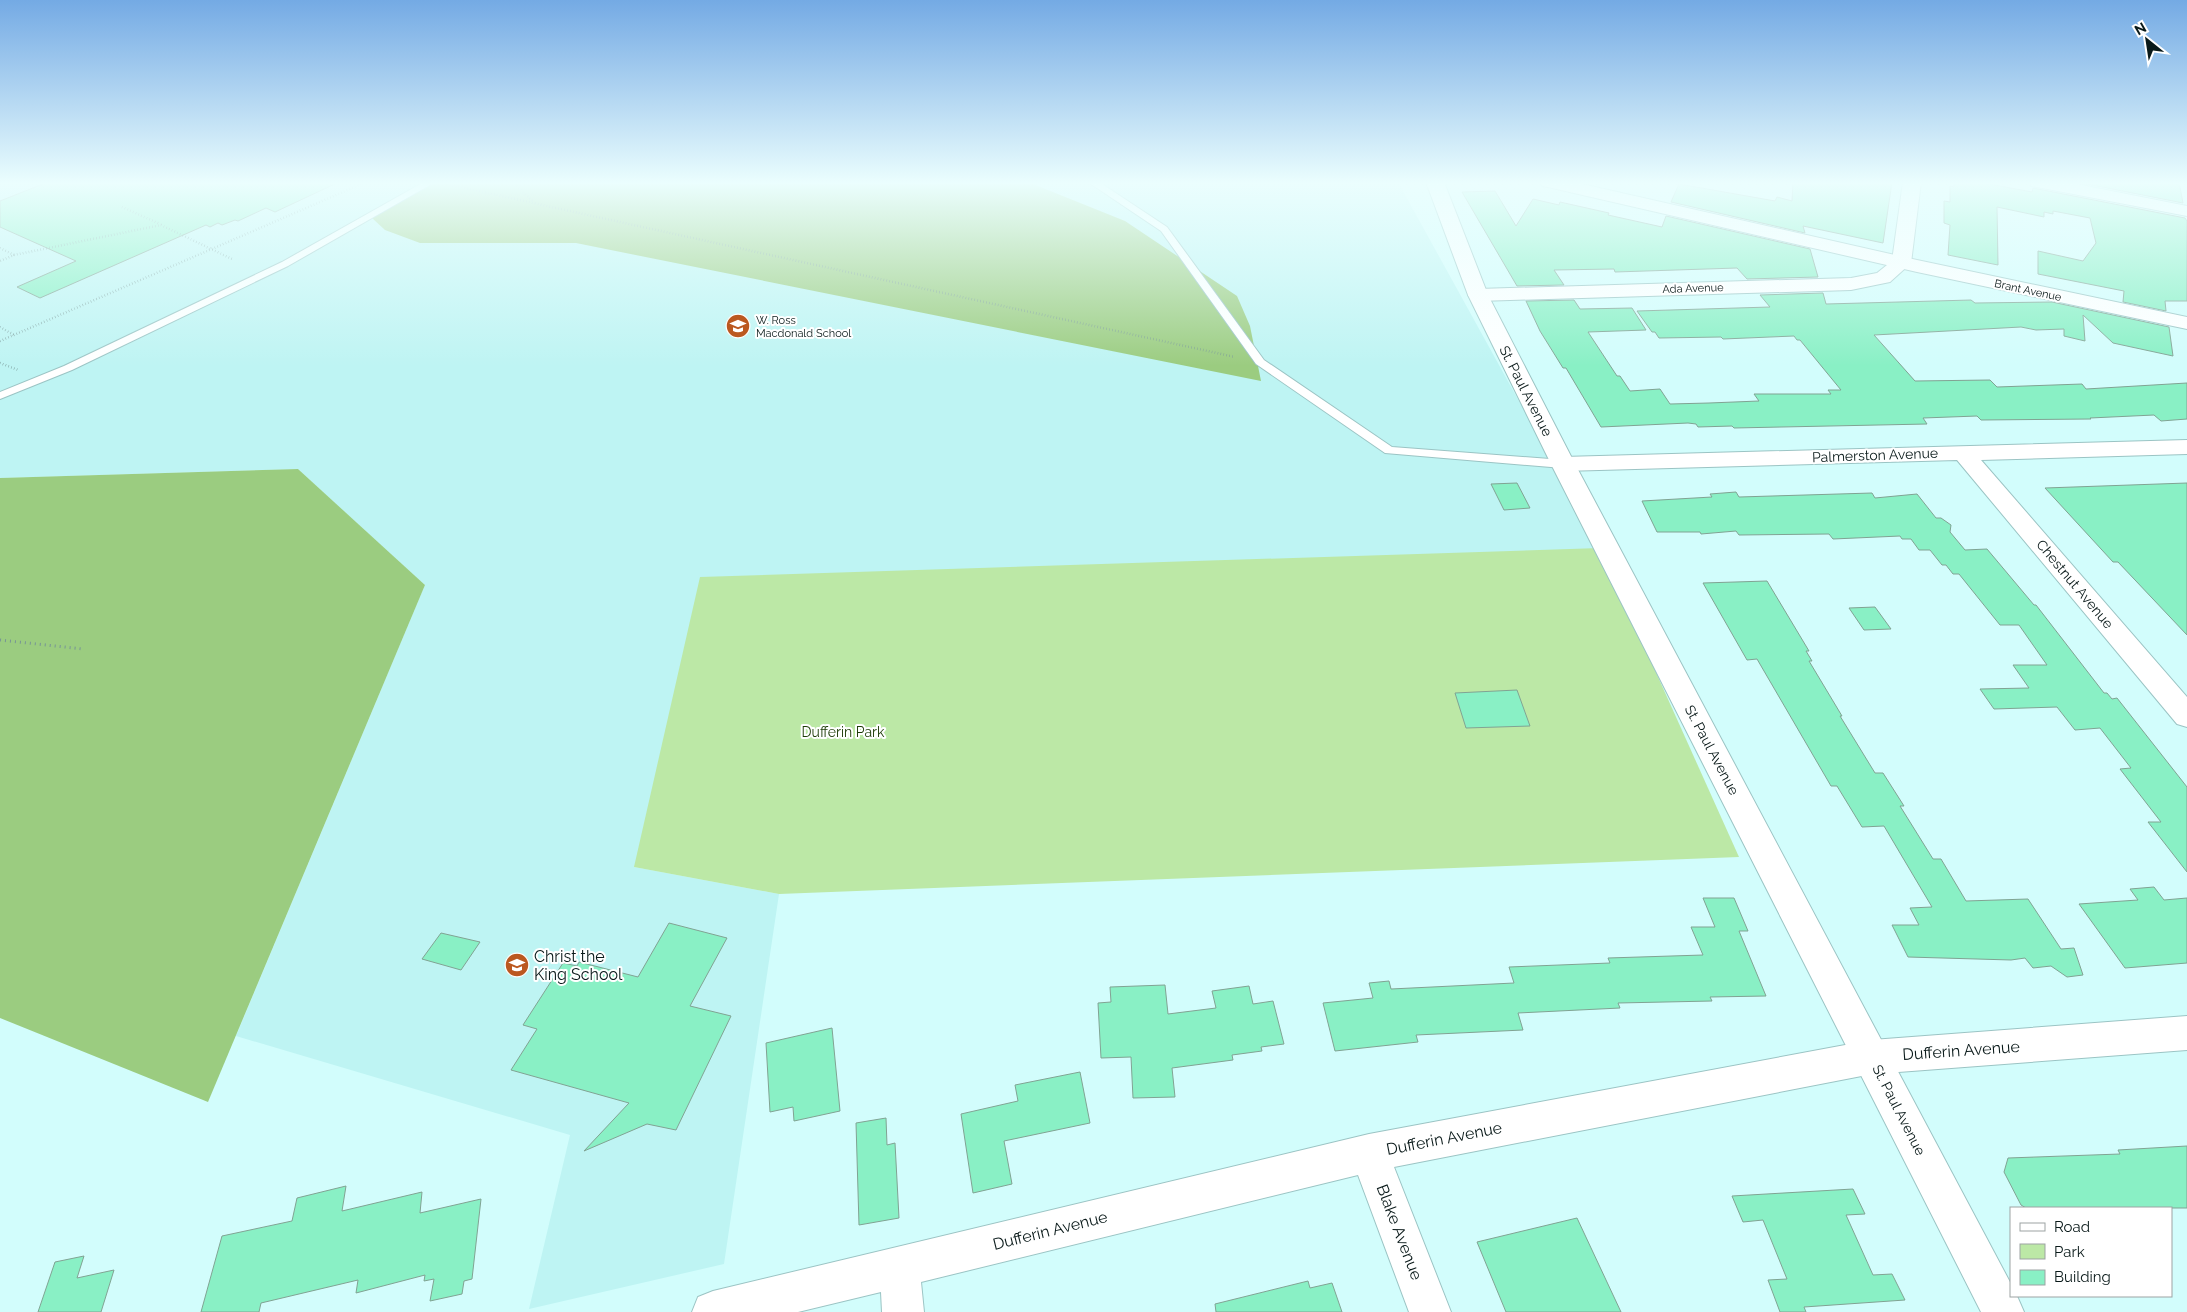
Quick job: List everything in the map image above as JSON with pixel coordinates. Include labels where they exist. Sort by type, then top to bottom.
[{"type":"street","name":"St. Paul Avenue","points":[[1458,243],[1478,295],[1563,464],[2003,1312]]},
{"type":"street","name":"Brant Avenue","points":[[1815,243],[2187,323]]},
{"type":"street","points":[[1901,263],[1904,243]]},
{"type":"street","name":"Ada Avenue","points":[[1478,295],[1851,284],[1883,278],[1901,263]]},
{"type":"street","name":"Palmerston Avenue","points":[[1563,464],[2187,447]]},
{"type":"street","name":"Chestnut Avenue","points":[[1962,452],[2187,716]]},
{"type":"street","name":"Dufferin Avenue","points":[[713,1312],[1369,1153],[1872,1057],[2187,1033]]},
{"type":"street","name":"Blake Avenue","points":[[1369,1153],[1430,1312]]},
{"type":"street","points":[[900,1266],[903,1312]]},
{"type":"lane","points":[[0,396],[68,368],[285,264],[322,243]]},
{"type":"lane","points":[[1174,243],[1260,362],[1389,450],[1563,464]]},
{"type":"path","points":[[0,260],[14,255],[72,243]]},
{"type":"path","points":[[201,243],[234,260]]},
{"type":"path","points":[[0,341],[227,243]]},
{"type":"path","points":[[718,243],[1260,362]]},
{"type":"path","points":[[0,248],[14,255]]},
{"type":"path","points":[[0,327],[15,335]]},
{"type":"path","points":[[0,640],[83,648]]},
{"type":"shaded area","points":[[0,243],[1432,243],[1600,548],[634,867],[779,894],[724,1264],[529,1309],[570,1135],[236,1036],[425,585],[298,469],[0,478]]},
{"type":"green space","points":[[577,243],[1158,243],[1237,296],[1250,326],[1261,381]]},
{"type":"green space","points":[[298,469],[425,585],[208,1102],[0,1018],[0,478]]},
{"type":"green space","name":"Dufferin Park","points":[[1600,548],[1739,857],[779,894],[634,867],[700,577]]},
{"type":"building","points":[[36,243],[165,243],[40,298],[17,287],[76,261]]},
{"type":"building","points":[[1492,243],[1785,243],[1810,249],[1818,277],[1747,279],[1737,268],[1615,272],[1614,269],[1554,270],[1564,285],[1517,286]]},
{"type":"building","points":[[1949,243],[1998,243],[1998,265],[1948,255]]},
{"type":"building","points":[[2096,243],[2187,243],[2187,301],[2165,301],[2166,311],[2123,302],[2124,291],[2038,274],[2038,251],[2083,261]]},
{"type":"building","points":[[1823,293],[1826,304],[1971,300],[1975,303],[2052,302],[2169,327],[2173,356],[2113,343],[2083,315],[2085,341],[2064,336],[2064,329],[2036,330],[2021,327],[1874,335],[1915,381],[1990,380],[1997,387],[2082,384],[2086,389],[2187,383],[2187,419],[2161,421],[2154,415],[2091,419],[1981,420],[1977,416],[1923,418],[1927,424],[1734,428],[1732,426],[1698,427],[1696,424],[1688,423],[1601,427],[1566,368],[1563,368],[1540,331],[1526,301],[1574,300],[1580,309],[1632,308],[1646,330],[1588,332],[1617,376],[1620,376],[1630,391],[1660,389],[1670,404],[1709,403],[1759,401],[1754,394],[1831,394],[1828,390],[1841,390],[1800,340],[1797,340],[1794,336],[1723,339],[1721,337],[1659,338],[1655,332],[1652,332],[1637,311],[1770,307],[1760,295]]},
{"type":"building","points":[[1517,483],[1530,508],[1504,510],[1491,484]]},
{"type":"building","points":[[2187,483],[2187,635],[2118,562],[2113,562],[2045,488]]},
{"type":"building","points":[[1736,492],[1739,497],[1872,493],[1875,498],[1917,494],[1936,518],[1941,518],[1951,525],[1950,532],[1965,550],[1987,549],[2034,605],[2036,605],[2104,693],[2107,693],[2112,699],[2117,698],[2187,787],[2187,872],[2148,822],[2161,822],[2120,769],[2131,768],[2100,728],[2075,730],[2057,707],[1994,709],[1980,689],[2029,688],[2013,665],[2047,665],[2019,625],[2000,625],[1959,574],[1953,574],[1946,565],[1942,565],[1930,550],[1919,550],[1911,539],[1902,539],[1900,536],[1833,539],[1829,534],[1739,535],[1736,531],[1701,534],[1700,532],[1657,532],[1642,501],[1712,497],[1710,494]]},
{"type":"building","points":[[1767,581],[1809,651],[1806,651],[1812,661],[1809,661],[1875,773],[1883,773],[1904,806],[1900,806],[1933,859],[1941,859],[1966,901],[2028,899],[2061,949],[2074,948],[2083,975],[2067,977],[2051,966],[2033,968],[2025,958],[2011,960],[1908,957],[1892,925],[1919,925],[1910,908],[1932,907],[1884,826],[1862,827],[1837,786],[1831,786],[1757,659],[1747,660],[1703,583]]},
{"type":"building","points":[[1875,607],[1891,629],[1864,630],[1849,608]]},
{"type":"building","points":[[1517,690],[1530,726],[1466,728],[1455,693]]},
{"type":"building","points":[[2154,887],[2164,900],[2187,898],[2187,963],[2125,968],[2079,904],[2138,900],[2130,889]]},
{"type":"building","points":[[1703,898],[1734,898],[1748,931],[1739,931],[1766,996],[1710,997],[1712,1001],[1618,1003],[1620,1008],[1518,1013],[1523,1030],[1416,1035],[1418,1042],[1335,1051],[1323,1003],[1373,998],[1369,983],[1389,981],[1391,989],[1514,983],[1509,967],[1610,963],[1608,958],[1703,955],[1691,927],[1715,927]]},
{"type":"building","points":[[669,923],[727,938],[690,1006],[731,1016],[676,1130],[647,1124],[584,1151],[629,1103],[511,1070],[537,1029],[523,1025],[563,963],[577,966],[579,962],[638,977]]},
{"type":"building","points":[[441,933],[480,942],[461,970],[422,959]]},
{"type":"building","points":[[1165,985],[1168,1014],[1216,1008],[1212,991],[1249,986],[1253,1004],[1273,1001],[1284,1044],[1261,1047],[1262,1051],[1232,1055],[1233,1060],[1172,1068],[1175,1097],[1133,1098],[1131,1057],[1101,1058],[1098,1003],[1111,1002],[1110,987]]},
{"type":"building","points":[[832,1028],[840,1111],[794,1121],[793,1107],[770,1112],[766,1043]]},
{"type":"building","points":[[1080,1072],[1090,1123],[1004,1141],[1012,1184],[973,1193],[961,1114],[1018,1101],[1015,1085]]},
{"type":"building","points":[[886,1118],[887,1145],[895,1143],[899,1218],[859,1225],[856,1123]]},
{"type":"building","points":[[2187,1146],[2187,1208],[2024,1207],[2021,1205],[2004,1172],[2008,1158],[2120,1154],[2118,1150]]},
{"type":"building","points":[[346,1186],[342,1211],[422,1192],[420,1213],[481,1199],[472,1279],[464,1281],[462,1294],[430,1301],[434,1279],[424,1281],[425,1275],[356,1293],[358,1280],[261,1303],[259,1312],[201,1312],[222,1236],[292,1221],[297,1198]]},
{"type":"building","points":[[1853,1189],[1865,1214],[1846,1215],[1873,1275],[1892,1274],[1905,1300],[1804,1307],[1806,1312],[1780,1312],[1768,1280],[1787,1279],[1763,1220],[1743,1222],[1732,1196]]},
{"type":"building","points":[[1577,1218],[1621,1312],[1506,1312],[1477,1242]]},
{"type":"building","points":[[84,1256],[77,1278],[114,1270],[101,1312],[38,1312],[55,1262]]},
{"type":"building","points":[[1308,1281],[1310,1288],[1332,1283],[1342,1312],[1216,1312],[1215,1304]]},
{"type":"place","name":"W. Ross Macdonald School","points":[[738,326]]},
{"type":"place","name":"Christ the King School","points":[[517,965]]}]
